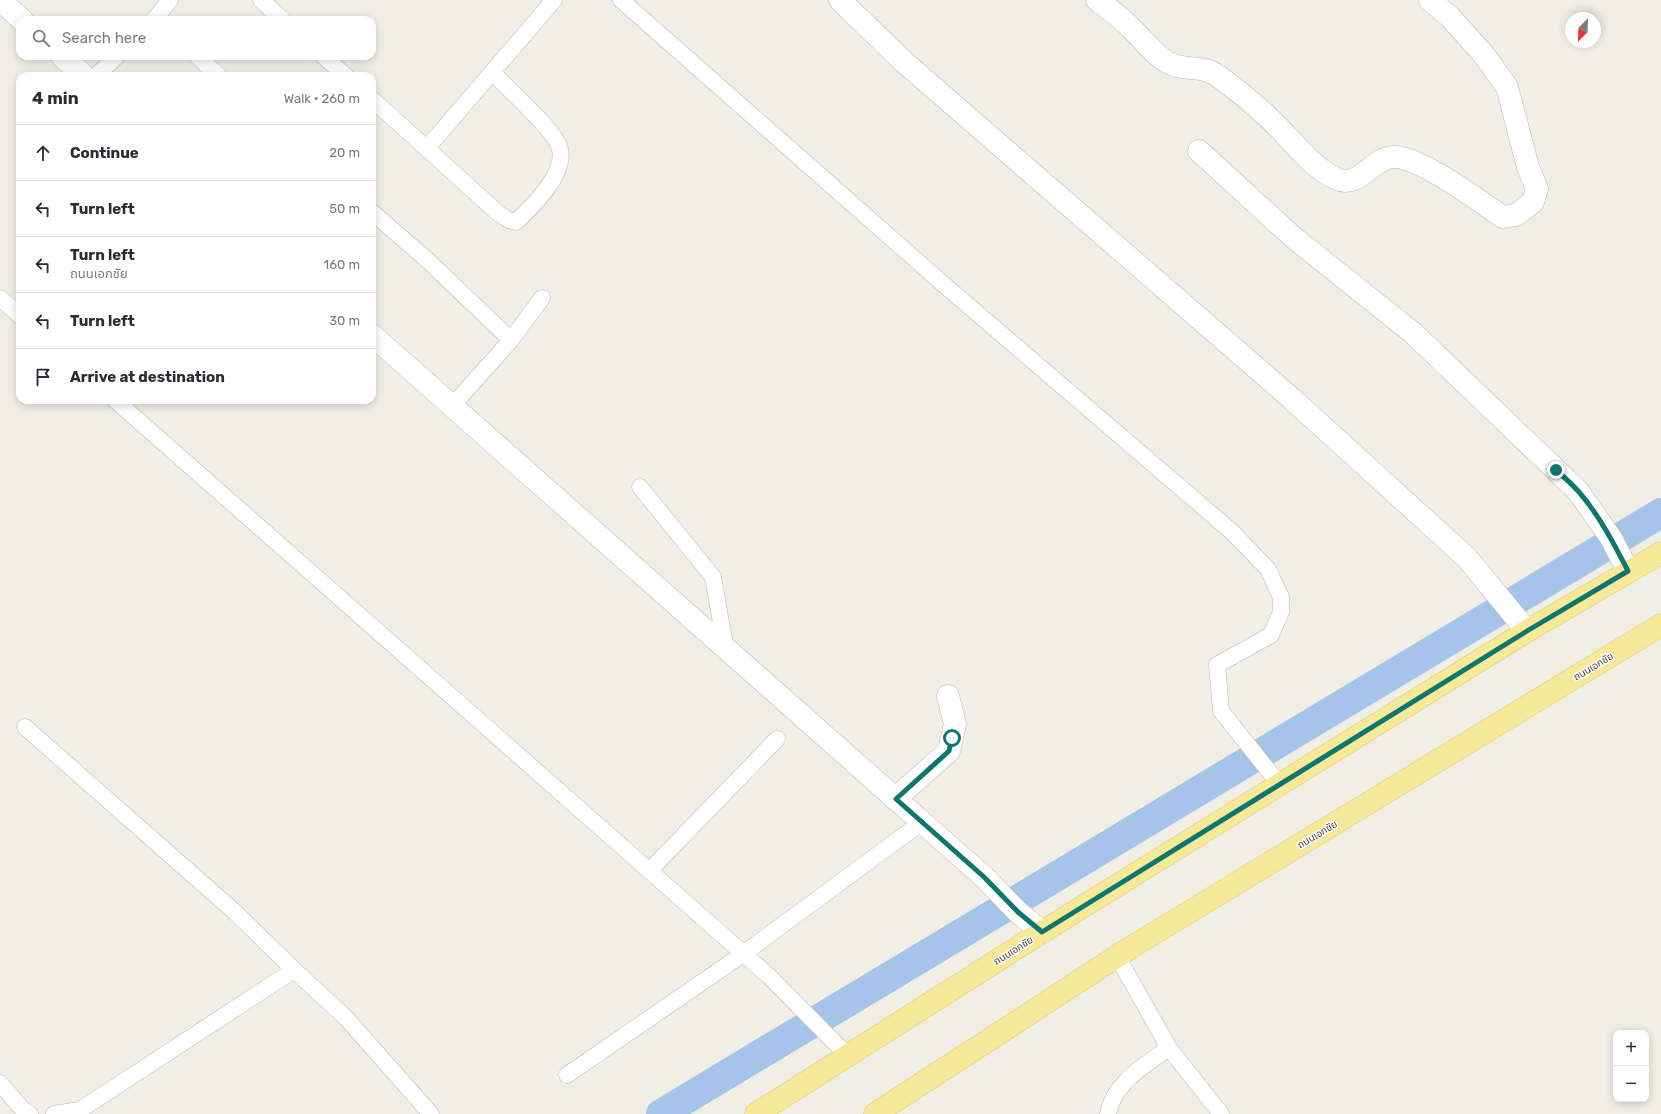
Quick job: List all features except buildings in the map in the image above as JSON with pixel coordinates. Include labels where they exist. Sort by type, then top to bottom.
[{"type":"main road","name":"ถนนเอกชัย","points":[[756,1114],[1042,932],[1275,780],[1628,571],[1661,553]]},
{"type":"main road","name":"ถนนเอกชัย","points":[[875,1114],[1117,956],[1661,624]]},
{"type":"street","points":[[0,0],[18,16]]},
{"type":"street","points":[[840,0],[904,62],[1291,398],[1466,558],[1527,631]]},
{"type":"street","points":[[1097,0],[1132,28],[1155,54],[1168,63],[1182,68],[1203,68],[1218,76],[1270,118],[1320,169],[1337,179],[1346,182],[1356,179],[1384,158],[1394,157],[1408,159],[1424,166],[1503,217],[1516,215],[1533,202],[1537,189],[1528,167],[1507,87],[1475,44],[1450,17],[1430,0]]},
{"type":"street","points":[[66,60],[80,72]]},
{"type":"street","points":[[1199,151],[1293,237],[1413,334],[1578,491],[1596,514],[1611,538],[1628,571]]},
{"type":"street","points":[[376,339],[726,651],[984,877],[1018,912],[1042,932]]},
{"type":"street","points":[[896,799],[949,751],[955,724],[948,696]]},
{"type":"lane","points":[[159,16],[170,0]]},
{"type":"lane","points":[[261,0],[279,16]]},
{"type":"lane","points":[[427,148],[554,0]]},
{"type":"lane","points":[[621,0],[942,283],[1231,531],[1268,569],[1281,597],[1281,612],[1271,635],[1216,665],[1221,711],[1275,780]]},
{"type":"lane","points":[[100,72],[113,60]]},
{"type":"lane","points":[[201,60],[215,72]]},
{"type":"lane","points":[[328,60],[341,72]]},
{"type":"lane","points":[[376,103],[509,220],[516,222],[527,212],[556,175],[561,163],[560,149],[553,135],[492,72]]},
{"type":"lane","points":[[376,215],[425,258],[511,340]]},
{"type":"lane","points":[[0,298],[16,312]]},
{"type":"lane","points":[[452,406],[511,340],[542,298]]},
{"type":"lane","points":[[120,404],[770,977],[847,1055]]},
{"type":"lane","points":[[640,487],[713,578],[726,651]]},
{"type":"lane","points":[[26,727],[236,913],[346,1018],[431,1114]]},
{"type":"lane","points":[[649,871],[777,739]]},
{"type":"lane","points":[[567,1075],[743,954],[922,822]]},
{"type":"lane","points":[[1117,956],[1169,1048],[1221,1114]]},
{"type":"lane","points":[[54,1114],[82,1112],[294,970]]},
{"type":"lane","points":[[1108,1114],[1111,1100],[1131,1075],[1169,1048]]},
{"type":"lane","points":[[0,1083],[24,1111],[30,1114]]},
{"type":"waterway","points":[[661,1114],[1661,513]]},
{"type":"route","points":[[952,738],[949,751],[896,799],[984,877],[1018,912],[1042,932],[1527,631],[1628,571],[1611,538],[1596,514],[1578,491],[1556,470]]}]
